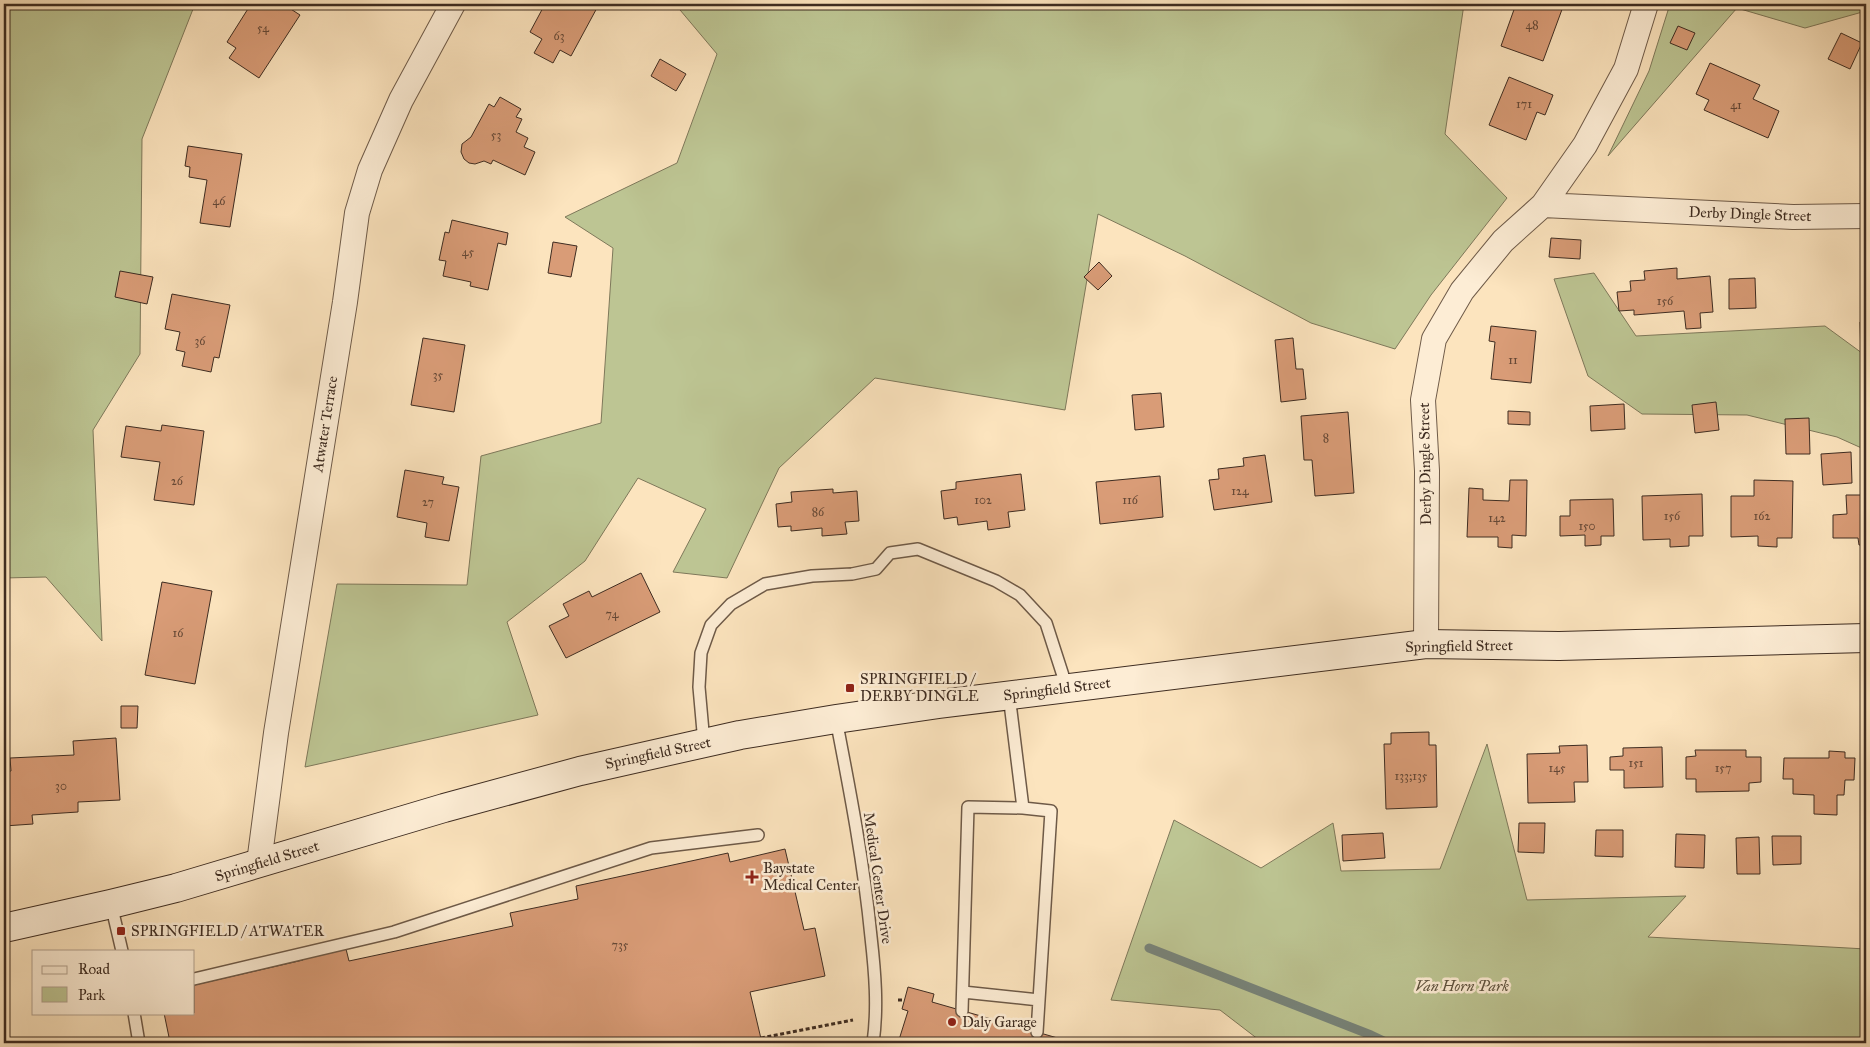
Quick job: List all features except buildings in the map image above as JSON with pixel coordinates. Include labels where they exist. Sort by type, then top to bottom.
[{"type":"main road","name":"Springfield Street","points":[[4,928],[176,888],[444,808],[580,770],[704,743],[836,719],[1009,695],[1426,644],[1560,646],[1866,638]]},
{"type":"street","name":"Atwater Terrace","points":[[259,863],[276,733],[344,311],[357,213],[370,170],[401,100],[453,4]]},
{"type":"street","name":"Derby Dingle Street","points":[[1426,644],[1427,471],[1422,400],[1434,339],[1462,291],[1503,241],[1543,206],[1585,145],[1626,69],[1646,4]]},
{"type":"street","name":"Derby Dingle Street","points":[[1543,206],[1793,216],[1866,216]]},
{"type":"lane","points":[[704,743],[699,687],[701,653],[711,625],[731,604],[765,584],[812,576],[852,574],[876,569],[890,554],[918,548],[996,581],[1020,594],[1046,623],[1053,649],[1068,688]]},
{"type":"lane","points":[[1009,695],[1023,808]]},
{"type":"lane","name":"Medical Center Drive","points":[[836,719],[863,869],[869,915],[876,994],[873,1043]]},
{"type":"lane","points":[[962,1011],[968,807],[1023,808],[1051,811],[1037,1032]]},
{"type":"lane","points":[[195,978],[394,932],[651,848],[758,835]]},
{"type":"lane","points":[[111,904],[122,950]]},
{"type":"lane","points":[[963,992],[1039,1000]]},
{"type":"lane","points":[[134,1014],[136,1043]]},
{"type":"path","points":[[898,1000],[904,1000]]},
{"type":"path","points":[[761,1038],[853,1020]]},
{"type":"green space","points":[[4,4],[195,4],[142,139],[140,354],[93,430],[102,641],[46,577],[4,578]]},
{"type":"green space","points":[[675,4],[1464,4],[1445,134],[1507,198],[1431,295],[1395,349],[1311,323],[1185,256],[1098,214],[1065,410],[875,378],[779,468],[727,578],[673,572],[706,509],[638,478],[585,561],[507,622],[538,715],[305,767],[337,584],[467,585],[481,456],[601,423],[613,248],[565,217],[677,163],[717,54]]},
{"type":"green space","points":[[1670,4],[1866,4],[1866,11],[1805,28],[1737,8],[1608,156],[1649,71]]},
{"type":"green space","points":[[1594,273],[1636,336],[1825,326],[1866,356],[1866,450],[1837,437],[1747,415],[1642,414],[1588,376],[1554,279]]},
{"type":"green space","name":"Van Horn Park","points":[[1487,744],[1527,900],[1686,896],[1648,937],[1866,949],[1866,1043],[1263,1043],[1220,1010],[1111,1000],[1174,820],[1261,868],[1333,823],[1341,871],[1440,869]]},
{"type":"waterway","points":[[1149,948],[1388,1043]]},
{"type":"place","name":"SPRINGFIELD / DERBY DINGLE","points":[[850,688]]},
{"type":"place","name":"Baystate Medical Center","points":[[752,877]]},
{"type":"place","name":"SPRINGFIELD / ATWATER","points":[[121,931]]},
{"type":"place","name":"Daly Garage","points":[[952,1022]]}]
